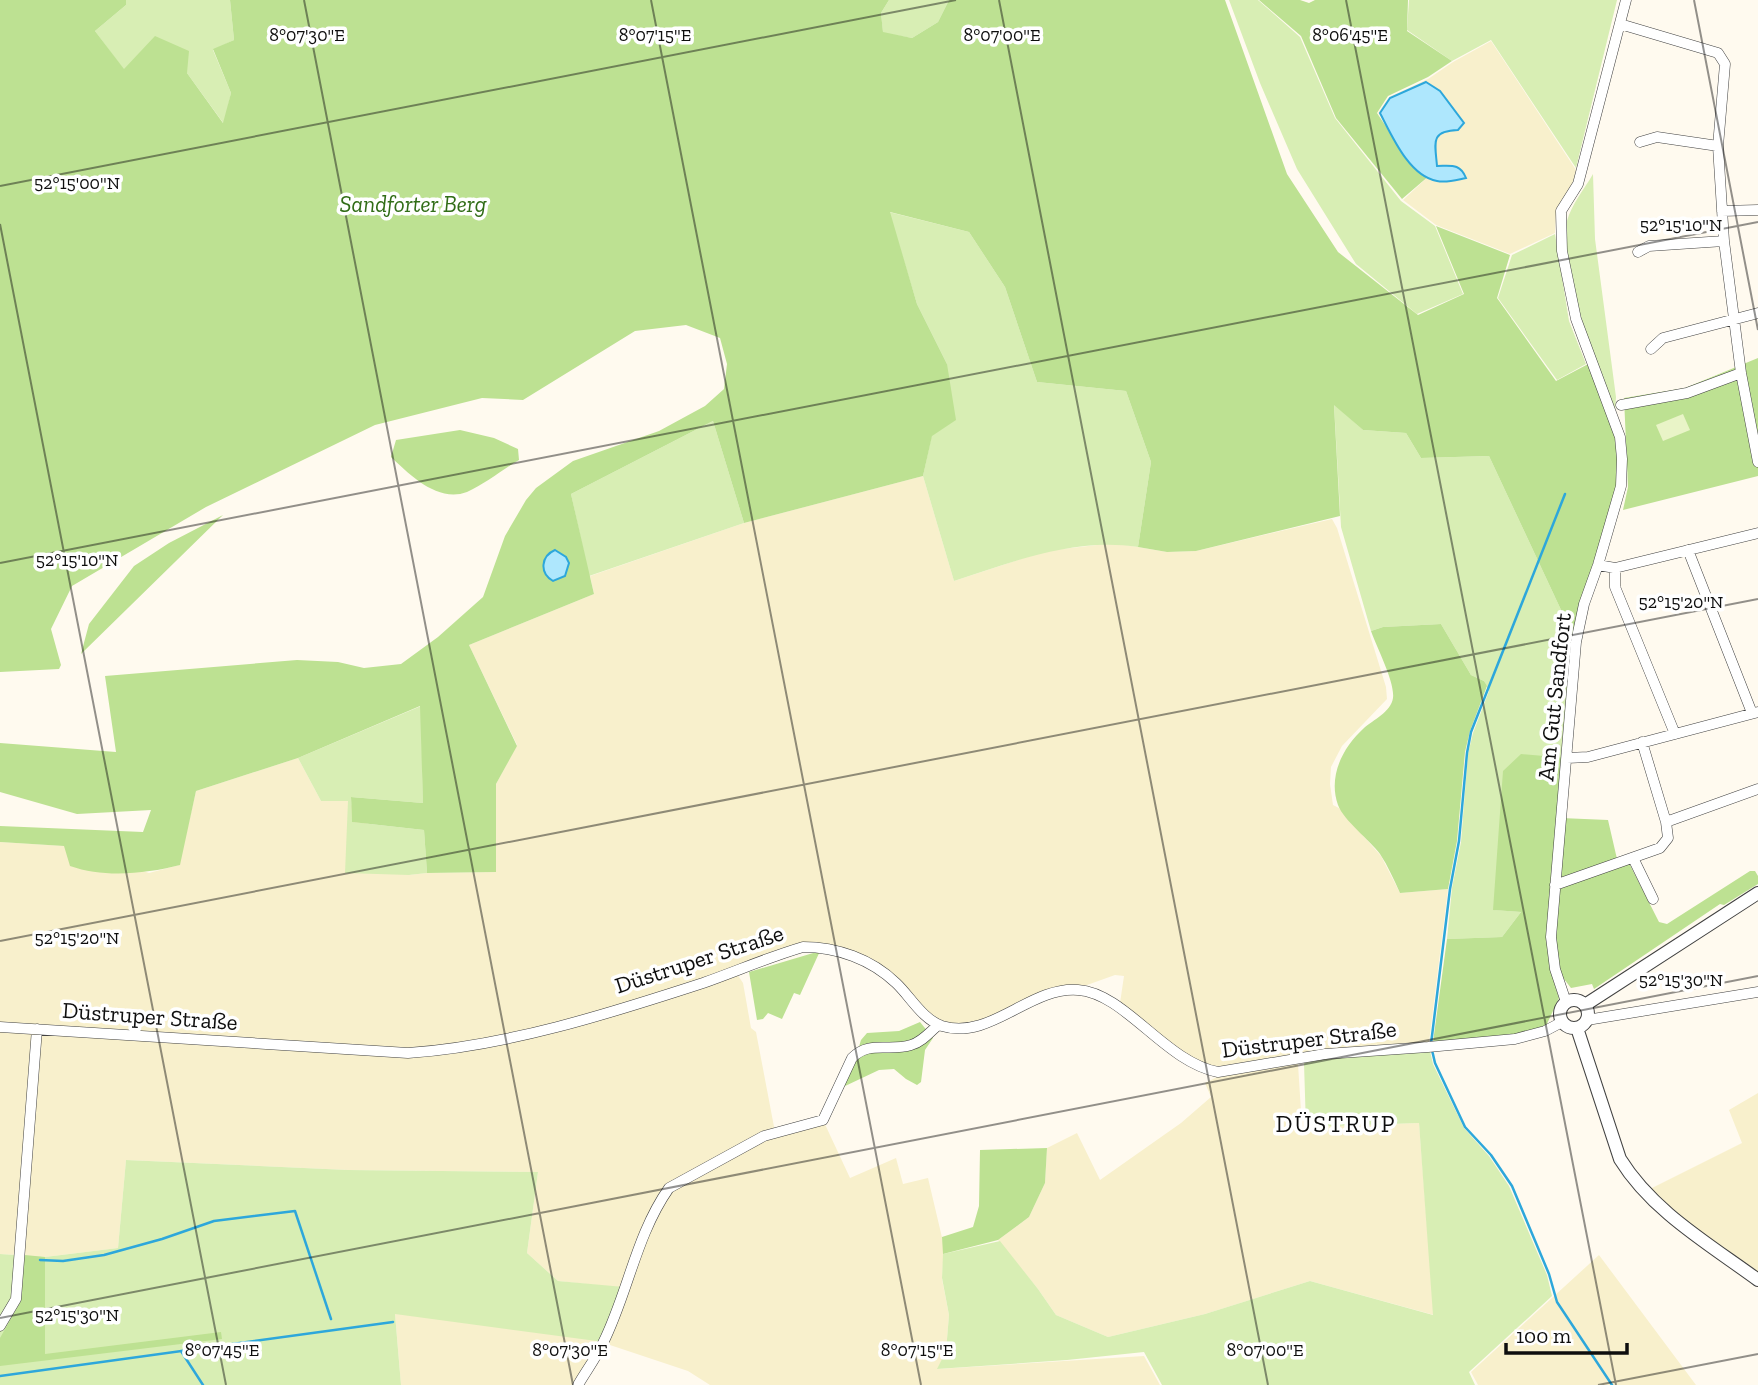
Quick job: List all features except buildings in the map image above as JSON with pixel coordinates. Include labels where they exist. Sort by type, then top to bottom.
[{"type":"street","name":"Am Gut Sandfort","points":[[1566,1002],[1552,953],[1555,885],[1576,642],[1584,604],[1621,486],[1620,437],[1576,319],[1562,251],[1560,226],[1561,211],[1578,184],[1626,0]]},
{"type":"street","points":[[1620,23],[1718,53],[1725,64],[1718,146],[1724,241],[1741,373],[1758,462]]},
{"type":"street","points":[[1640,142],[1657,137],[1718,146]]},
{"type":"street","points":[[1722,211],[1758,210]]},
{"type":"street","points":[[1638,252],[1649,246],[1724,241]]},
{"type":"street","points":[[1651,349],[1663,338],[1758,313]]},
{"type":"street","points":[[1621,405],[1687,393],[1741,373]]},
{"type":"street","points":[[1598,565],[1615,568],[1758,533]]},
{"type":"street","points":[[1567,758],[1588,757],[1755,713],[1688,550]]},
{"type":"street","points":[[1615,568],[1615,587],[1675,734]]},
{"type":"street","points":[[1555,885],[1660,848],[1668,838],[1666,822],[1643,743]]},
{"type":"street","points":[[1666,822],[1758,789]]},
{"type":"street","points":[[1633,858],[1653,900]]},
{"type":"street","points":[[1584,1005],[1758,893]]},
{"type":"street","name":"Düstruper Straße","points":[[0,1027],[408,1053],[455,1049],[508,1039],[703,983],[803,947],[821,947],[843,952],[870,964],[894,981],[926,1016],[939,1025],[953,1029],[970,1027],[1059,991],[1076,989],[1090,992],[1102,997],[1185,1060],[1203,1069],[1218,1072],[1313,1055],[1515,1038],[1545,1031],[1562,1022]]},
{"type":"street","points":[[1758,992],[1582,1024],[1568,1028],[1562,1022],[1560,1009],[1566,1002],[1578,1001],[1588,1012],[1582,1024],[1620,1158],[1630,1175],[1662,1208],[1758,1280]]},
{"type":"street","points":[[578,1385],[604,1342],[636,1253],[661,1199],[669,1188],[764,1136],[823,1120],[852,1058],[859,1051],[870,1047],[909,1046],[921,1041],[939,1025]]},
{"type":"street","points":[[0,1326],[16,1299],[37,1029]]},
{"type":"shaded area","points":[[1491,41],[1576,170],[1573,182],[1556,210],[1555,233],[1510,254],[1436,225],[1403,200],[1431,174],[1391,133],[1378,113],[1389,97],[1428,79]]},
{"type":"shaded area","points":[[923,476],[954,581],[1045,551],[1114,543],[1167,552],[1196,551],[1332,519],[1386,687],[1387,699],[1342,746],[1331,767],[1333,805],[1339,808],[1381,856],[1400,893],[1448,889],[1429,1042],[1297,1054],[1232,1067],[1205,1065],[1188,1056],[1120,1003],[1124,976],[1115,975],[1087,985],[1058,987],[982,1020],[954,1024],[940,1020],[929,1012],[896,977],[821,943],[735,971],[743,983],[751,1028],[756,1032],[775,1132],[823,1120],[850,1178],[896,1158],[903,1184],[928,1178],[944,1246],[942,1279],[949,1315],[946,1351],[938,1369],[1144,1356],[1160,1385],[710,1385],[688,1371],[604,1343],[578,1385],[401,1385],[395,1314],[624,1288],[558,1281],[527,1253],[538,1172],[348,1170],[126,1160],[118,1248],[45,1257],[0,1254],[0,842],[65,846],[149,873],[179,865],[196,791],[298,758],[321,801],[348,801],[409,875],[496,872],[496,784],[517,745],[469,645],[594,594],[590,576],[744,523]]},
{"type":"shaded area","points":[[1294,1062],[1298,1064],[1302,1127],[1419,1123],[1434,1315],[1310,1281],[1205,1314],[1108,1337],[1056,1315],[998,1240],[1029,1217],[1045,1183],[1047,1148],[1077,1133],[1100,1180],[1181,1123],[1211,1097],[1205,1083],[1219,1076]]},
{"type":"shaded area","points":[[1758,1093],[1758,1280],[1644,1192],[1742,1143],[1729,1110]]},
{"type":"shaded area","points":[[1599,1255],[1696,1385],[1478,1385],[1471,1372]]},
{"type":"green space","name":"Sandforter Berg","points":[[0,0],[126,0],[126,5],[95,31],[124,69],[155,36],[189,51],[187,73],[223,123],[231,93],[213,49],[234,40],[230,0],[889,0],[881,13],[883,32],[912,38],[938,22],[949,0],[1225,0],[1287,174],[1338,252],[1418,315],[1464,294],[1436,226],[1510,255],[1497,298],[1556,381],[1592,362],[1620,437],[1621,486],[1576,642],[1489,456],[1421,458],[1406,433],[1363,430],[1334,405],[1340,516],[1196,551],[1167,552],[1138,547],[1151,462],[1126,391],[1037,382],[1005,287],[969,232],[890,212],[917,304],[947,364],[956,420],[932,436],[923,476],[744,523],[713,421],[571,494],[594,594],[469,645],[517,746],[496,784],[496,872],[427,873],[424,830],[352,822],[351,797],[423,803],[420,706],[298,758],[196,791],[180,865],[153,871],[97,872],[70,866],[64,846],[0,842],[0,826],[143,832],[151,810],[77,814],[0,792],[0,743],[116,752],[105,676],[297,660],[338,662],[364,668],[401,664],[438,637],[483,597],[505,536],[536,488],[573,461],[659,431],[705,406],[724,389],[727,364],[720,338],[686,325],[635,331],[523,400],[482,398],[375,425],[206,507],[72,586],[51,629],[61,665],[59,669],[0,672]]},
{"type":"green space","points":[[126,0],[230,0],[234,40],[213,50],[231,93],[224,124],[187,73],[124,70],[95,31],[126,5]]},
{"type":"green space","points":[[889,0],[949,0],[938,22],[912,38],[883,33],[881,13]]},
{"type":"green space","points":[[1229,0],[1258,0],[1300,37],[1335,118],[1401,201],[1435,226],[1463,294],[1417,314],[1356,264],[1297,169],[1260,83]]},
{"type":"green space","points":[[1259,0],[1300,0],[1309,3],[1315,0],[1408,0],[1407,31],[1452,61],[1428,77],[1388,96],[1377,113],[1391,134],[1430,175],[1402,199],[1336,118],[1301,36]]},
{"type":"green space","points":[[1409,0],[1617,0],[1576,168],[1491,40],[1452,61],[1407,30]]},
{"type":"green space","points":[[1593,174],[1595,239],[1616,397],[1615,412],[1573,289],[1565,240],[1569,215]]},
{"type":"green space","points":[[889,212],[969,232],[1005,287],[1037,382],[1126,391],[1151,462],[1138,547],[1091,545],[1067,548],[1021,559],[954,581],[923,476],[947,364],[917,304]]},
{"type":"green space","points":[[1555,234],[1569,321],[1586,364],[1557,380],[1498,298],[1512,255]]},
{"type":"green space","points":[[1758,358],[1758,476],[1623,510],[1628,487],[1624,398],[1685,388]]},
{"type":"green space","points":[[1334,404],[1363,430],[1406,433],[1421,458],[1489,456],[1576,642],[1567,758],[1494,910],[1521,912],[1502,937],[1447,939],[1452,888],[1461,842],[1468,754],[1489,691],[1484,681],[1471,675],[1441,624],[1383,627],[1371,631],[1341,527]]},
{"type":"green space","points":[[1683,414],[1690,430],[1663,441],[1656,425]]},
{"type":"green space","points":[[713,421],[744,523],[589,576],[571,494]]},
{"type":"green space","points":[[460,430],[494,438],[518,449],[519,460],[474,489],[446,494],[425,485],[391,457],[396,440]]},
{"type":"green space","points":[[223,515],[81,654],[89,624],[134,566],[169,543]]},
{"type":"green space","points":[[1441,624],[1471,675],[1484,681],[1487,686],[1465,752],[1457,841],[1448,889],[1400,893],[1380,854],[1341,811],[1335,794],[1336,774],[1343,754],[1356,736],[1392,703],[1393,691],[1371,631],[1383,627]]},
{"type":"green space","points":[[421,706],[423,803],[351,797],[352,822],[424,830],[427,873],[345,873],[348,801],[321,801],[298,758]]},
{"type":"green space","points":[[1521,754],[1567,758],[1561,818],[1608,820],[1617,859],[1630,865],[1659,922],[1667,924],[1750,871],[1755,871],[1758,884],[1724,905],[1720,904],[1594,989],[1592,984],[1571,988],[1564,979],[1553,979],[1559,998],[1546,1026],[1514,1035],[1433,1042],[1447,939],[1502,937],[1521,912],[1493,910],[1503,771]]},
{"type":"green space","points":[[820,951],[800,995],[794,993],[782,1019],[768,1013],[763,1019],[757,1020],[749,972]]},
{"type":"green space","points":[[920,1022],[933,1038],[925,1050],[921,1082],[917,1085],[894,1069],[879,1070],[843,1087],[861,1040],[867,1033],[899,1031]]},
{"type":"green space","points":[[1430,1051],[1433,1064],[1464,1128],[1489,1156],[1509,1186],[1547,1275],[1552,1296],[1469,1372],[1475,1385],[1162,1385],[1144,1352],[937,1369],[946,1351],[949,1315],[942,1278],[943,1254],[1000,1241],[1056,1315],[1108,1337],[1205,1314],[1310,1281],[1433,1315],[1419,1123],[1306,1127],[1304,1063],[1307,1060]]},
{"type":"green space","points":[[1047,1148],[1045,1183],[1029,1217],[998,1240],[943,1254],[942,1237],[973,1227],[979,1206],[980,1150]]},
{"type":"green space","points":[[126,1160],[348,1170],[538,1172],[527,1253],[558,1281],[624,1287],[604,1342],[395,1314],[401,1385],[0,1385],[0,1254],[45,1257],[118,1248]]},
{"type":"green space","points":[[25,1255],[45,1257],[45,1354],[221,1332],[222,1339],[0,1366],[0,1338],[21,1301]]},
{"type":"water","points":[[1426,82],[1440,91],[1464,123],[1458,130],[1443,133],[1436,139],[1437,166],[1458,168],[1466,178],[1441,182],[1418,172],[1402,154],[1380,113],[1390,98]]},
{"type":"water","points":[[555,550],[566,557],[569,563],[565,576],[553,581],[545,574],[544,565],[547,556]]},
{"type":"waterway","points":[[1431,1044],[1471,732],[1565,494]]},
{"type":"waterway","points":[[1432,1050],[1435,1063],[1465,1127],[1491,1155],[1512,1186],[1549,1274],[1557,1302],[1612,1385]]},
{"type":"waterway","points":[[40,1260],[63,1261],[104,1255],[214,1221],[295,1211],[331,1319]]},
{"type":"waterway","points":[[0,1376],[393,1322]]},
{"type":"waterway","points":[[181,1351],[203,1385]]},
{"type":"district","name":"DÜSTRUP","points":[[1336,1124]]}]
